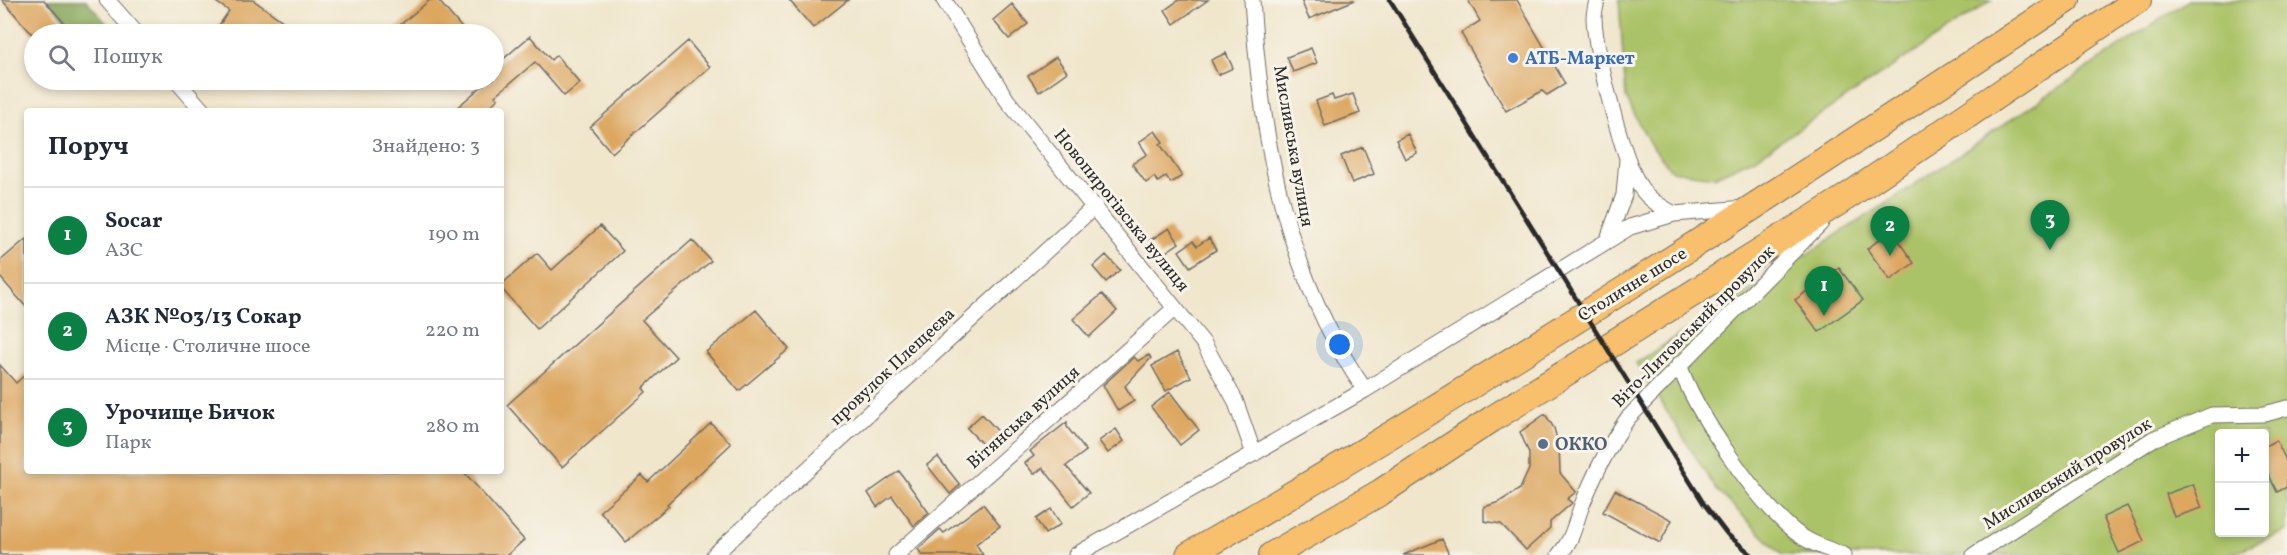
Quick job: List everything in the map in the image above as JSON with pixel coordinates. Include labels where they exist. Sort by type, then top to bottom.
[{"type":"highway","name":"Столичне шосе","points":[[1190,555],[1360,456],[1754,207],[2067,0]]},
{"type":"highway","points":[[1272,555],[1381,492],[1492,419],[1842,200],[2138,0]]},
{"type":"street","points":[[107,0],[128,24]]},
{"type":"street","name":"Новопирогівська вулиця","points":[[944,0],[1007,100],[1095,206],[1221,371],[1254,454]]},
{"type":"street","name":"Мисливська вулиця","points":[[1252,0],[1270,142],[1283,217],[1306,282],[1353,372],[1365,390]]},
{"type":"street","points":[[1597,0],[1594,18],[1604,77],[1627,157],[1641,189],[1656,203],[1674,214]]},
{"type":"street","points":[[185,90],[201,108]]},
{"type":"street","points":[[1608,239],[1624,195],[1627,157]]},
{"type":"street","name":"Віто-Литовський провулок","points":[[1559,555],[1574,534],[1582,506],[1612,441],[1628,418],[1678,364],[1771,275],[1842,200]]},
{"type":"street","name":"провулок Плещеєва","points":[[714,555],[1095,206]]},
{"type":"street","points":[[1076,555],[1365,390],[1630,227],[1674,214],[1754,207]]},
{"type":"street","name":"Вітянська вулиця","points":[[896,555],[1175,308]]},
{"type":"street","points":[[1678,364],[1704,418],[1766,501],[1795,531],[1822,548],[1845,555]]},
{"type":"street","name":"Мисливський провулок","points":[[1974,555],[2153,440],[2212,415],[2265,414],[2287,408]]},
{"type":"green space","points":[[48,0],[86,0],[107,24],[69,24]]},
{"type":"green space","points":[[1619,0],[1992,0],[1757,157],[1714,177],[1672,171],[1650,144],[1626,98]]},
{"type":"green space","points":[[2189,0],[2287,0],[2287,531],[2228,555],[1782,555],[1716,489],[1636,363],[1890,201]]},
{"type":"building","points":[[2,0],[44,0],[65,24],[24,24]]},
{"type":"building","points":[[213,0],[253,0],[284,22],[282,24],[220,24],[229,11]]},
{"type":"building","points":[[430,0],[438,0],[458,24],[401,24]]},
{"type":"building","points":[[789,0],[848,0],[813,28]]},
{"type":"building","points":[[1179,0],[1208,0],[1174,24],[1165,10]]},
{"type":"building","points":[[1301,0],[1355,0],[1309,19]]},
{"type":"building","name":"АТБ-Маркет","points":[[1468,0],[1517,0],[1565,84],[1547,95],[1542,91],[1506,111],[1461,33],[1480,21]]},
{"type":"building","points":[[1012,4],[1028,24],[1009,39],[993,20]]},
{"type":"building","points":[[530,36],[551,60],[556,55],[580,83],[564,96],[535,62],[504,88],[504,58]]},
{"type":"building","points":[[688,41],[710,67],[612,153],[590,127]]},
{"type":"building","points":[[1311,48],[1317,63],[1293,72],[1287,57]]},
{"type":"building","points":[[1226,53],[1233,68],[1218,75],[1211,60]]},
{"type":"building","points":[[1056,57],[1067,72],[1039,92],[1028,76]]},
{"type":"building","points":[[477,90],[502,90],[495,96],[498,99],[488,108],[456,108]]},
{"type":"building","points":[[1353,94],[1360,113],[1325,126],[1316,101],[1332,95],[1334,100]]},
{"type":"building","points":[[1155,131],[1163,142],[1160,144],[1182,176],[1171,183],[1166,176],[1158,182],[1154,177],[1146,183],[1132,164],[1147,154],[1139,142]]},
{"type":"building","points":[[1408,134],[1417,153],[1405,159],[1396,140]]},
{"type":"building","points":[[1363,147],[1374,174],[1352,183],[1341,156]]},
{"type":"building","points":[[600,226],[623,251],[537,329],[504,291],[504,282],[537,253],[552,270]]},
{"type":"building","points":[[1169,228],[1179,243],[1160,256],[1149,241]]},
{"type":"building","points":[[1891,231],[1914,263],[1890,280],[1867,249]]},
{"type":"building","points":[[1209,238],[1216,250],[1190,267],[1179,251],[1193,241],[1197,246]]},
{"type":"building","points":[[692,240],[711,261],[642,320],[676,357],[643,388],[646,392],[562,467],[507,405]]},
{"type":"building","points":[[24,241],[24,305],[0,277],[0,261]]},
{"type":"building","points":[[1106,255],[1120,270],[1106,282],[1093,267]]},
{"type":"building","points":[[1839,268],[1863,300],[1819,332],[1795,300]]},
{"type":"building","points":[[1102,294],[1117,311],[1089,337],[1073,319]]},
{"type":"building","points":[[756,310],[789,349],[739,391],[706,352]]},
{"type":"building","points":[[1177,352],[1191,377],[1166,391],[1152,366]]},
{"type":"building","points":[[1149,355],[1151,358],[1125,386],[1134,401],[1118,411],[1103,385],[1134,357],[1138,361]]},
{"type":"building","points":[[0,365],[16,383],[24,376],[24,474],[466,474],[524,540],[507,555],[0,555]]},
{"type":"building","points":[[1170,392],[1199,430],[1180,445],[1151,407]]},
{"type":"building","points":[[982,414],[1004,438],[989,451],[967,428]]},
{"type":"building","points":[[1545,414],[1554,428],[1559,446],[1560,473],[1576,492],[1567,499],[1572,503],[1550,522],[1550,528],[1526,550],[1501,524],[1484,521],[1484,507],[1499,502],[1520,489],[1529,469],[1529,453],[1520,432]]},
{"type":"building","points":[[1067,422],[1067,427],[1086,451],[1066,466],[1089,493],[1073,506],[1043,468],[1034,474],[1025,463],[1034,456],[1030,451]]},
{"type":"building","points":[[711,423],[731,444],[667,504],[669,506],[626,542],[600,511],[642,475],[648,482]]},
{"type":"building","points":[[1116,429],[1124,441],[1108,453],[1099,441]]},
{"type":"building","points":[[2276,440],[2287,462],[2287,487],[2277,492],[2269,475],[2269,444]]},
{"type":"building","points":[[938,457],[960,485],[950,494],[927,465]]},
{"type":"building","points":[[899,471],[929,513],[914,526],[892,496],[877,507],[868,493]]},
{"type":"building","points":[[2193,484],[2202,508],[2174,517],[2166,494]]},
{"type":"building","points":[[1615,490],[1672,520],[1660,543],[1603,512]]},
{"type":"building","points":[[983,504],[1000,526],[976,544],[983,555],[922,555],[918,549],[940,529],[944,533]]},
{"type":"building","points":[[2127,506],[2144,541],[2119,553],[2103,517]]},
{"type":"building","points":[[1051,509],[1061,524],[1045,534],[1036,519]]},
{"type":"building","points":[[1442,539],[1449,555],[1403,555]]},
{"type":"railway","points":[[1390,0],[1704,504],[1727,534],[1752,555]]},
{"type":"place","name":"АТБ-Маркет","points":[[1513,58]]},
{"type":"place","name":"Урочище Бичок","points":[[2050,250]]},
{"type":"place","name":"АЗК №03/13 Сокар","points":[[1890,256]]},
{"type":"place","name":"Socar","points":[[1824,316]]},
{"type":"place","name":"ОККО","points":[[1543,444]]}]
